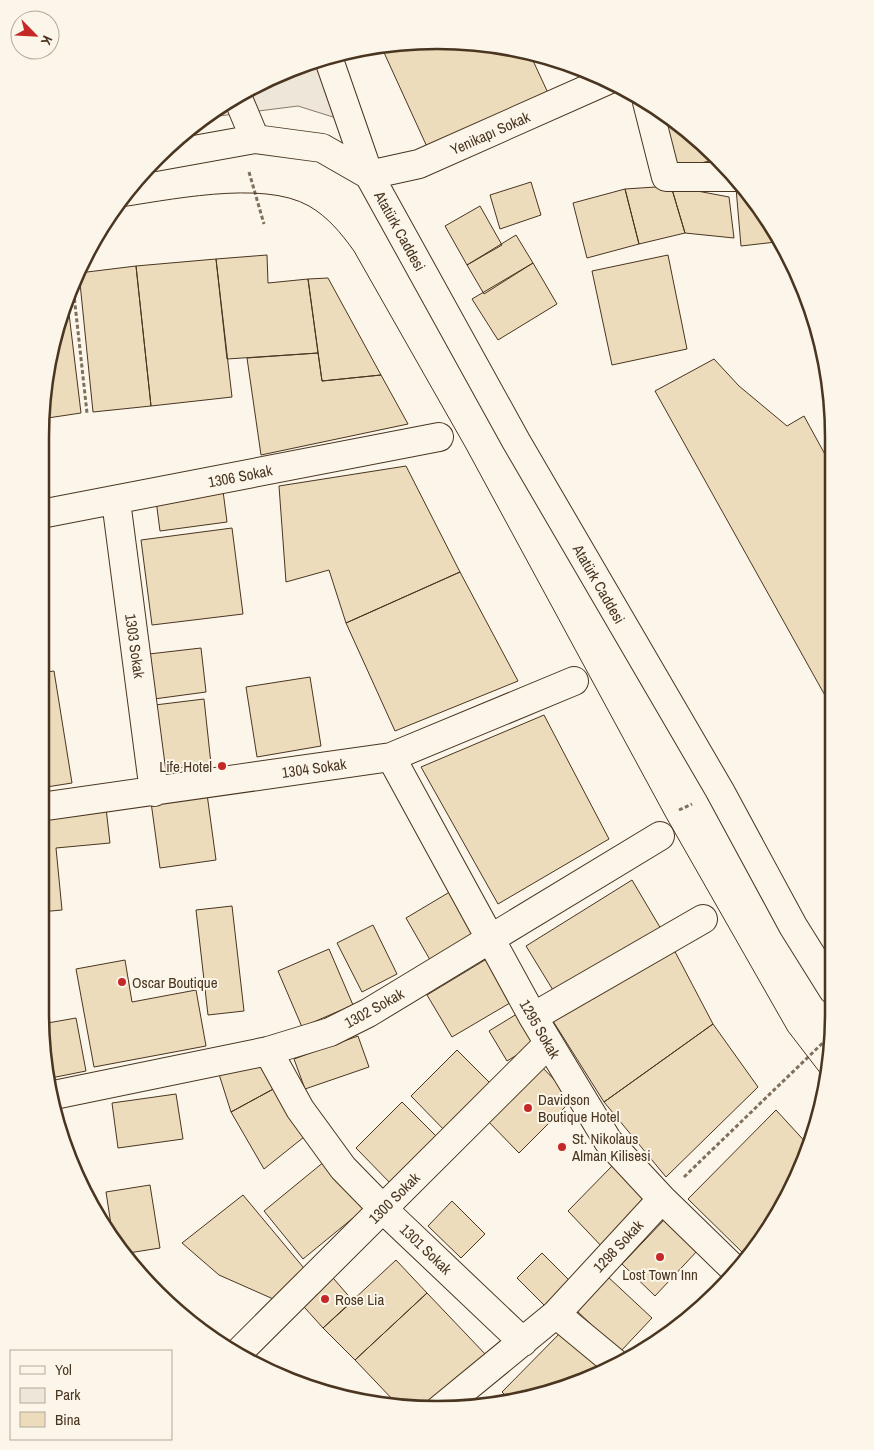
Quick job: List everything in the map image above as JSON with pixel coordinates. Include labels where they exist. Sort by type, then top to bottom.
[{"type":"street","name":"Atatürk Caddesi","points":[[330,64],[369,175],[516,441],[720,791],[793,926],[825,977]]},
{"type":"street","name":"Yenikapı Sokak","points":[[369,175],[419,164],[599,84]]},
{"type":"street","points":[[241,102],[255,139]]},
{"type":"street","points":[[651,113],[666,176],[725,177]]},
{"type":"street","points":[[171,154],[255,139],[322,148],[369,175]]},
{"type":"street","name":"1306 Sokak","points":[[49,513],[439,437]]},
{"type":"street","name":"1303 Sokak","points":[[116,501],[154,792]]},
{"type":"street","name":"1304 Sokak","points":[[49,806],[391,757],[574,681]]},
{"type":"street","name":"1295 Sokak","points":[[391,757],[491,938],[532,1017],[608,1141],[662,1199],[731,1266]]},
{"type":"street","name":"1302 Sokak","points":[[57,1094],[268,1051],[330,1032],[368,1013],[660,836]]},
{"type":"street","points":[[532,1017],[703,919]]},
{"type":"street","name":"1300 Sokak","points":[[243,1349],[548,1044]]},
{"type":"street","name":"1301 Sokak","points":[[268,1051],[300,1109],[343,1168],[383,1209],[524,1342]]},
{"type":"street","name":"1298 Sokak","points":[[451,1400],[556,1314],[662,1199]]},
{"type":"street","points":[[556,1314],[611,1360]]},
{"type":"path","points":[[74,298],[87,413]]},
{"type":"path","points":[[662,1199],[824,1042]]},
{"type":"green space","points":[[330,64],[346,115],[333,117],[298,106],[218,116],[288,78]]},
{"type":"building","points":[[437,49],[462,50],[488,52],[533,61],[548,93],[428,149],[384,52]]},
{"type":"building","points":[[666,124],[710,161],[677,169]]},
{"type":"building","points":[[531,182],[541,215],[500,229],[490,195]]},
{"type":"building","points":[[671,186],[685,233],[639,244],[625,189]]},
{"type":"building","points":[[671,186],[729,197],[734,238],[685,233]]},
{"type":"building","points":[[625,189],[639,244],[587,258],[573,203]]},
{"type":"building","points":[[736,190],[760,221],[773,242],[741,246]]},
{"type":"building","points":[[480,206],[502,245],[467,265],[445,226]]},
{"type":"building","points":[[516,235],[533,263],[484,294],[467,265]]},
{"type":"building","points":[[267,255],[268,283],[308,279],[318,353],[227,359],[216,259]]},
{"type":"building","points":[[668,255],[687,349],[612,365],[592,271]]},
{"type":"building","points":[[216,259],[232,397],[151,406],[136,266]]},
{"type":"building","points":[[533,263],[557,304],[498,340],[472,299]]},
{"type":"building","points":[[136,266],[151,406],[93,412],[80,284],[86,272]]},
{"type":"building","points":[[328,278],[381,375],[322,381],[308,279]]},
{"type":"building","points":[[69,312],[81,413],[50,418],[56,361]]},
{"type":"building","points":[[318,353],[322,381],[381,375],[408,424],[261,455],[247,358]]},
{"type":"building","points":[[714,359],[739,386],[787,426],[804,416],[825,454],[825,695],[655,391]]},
{"type":"building","points":[[406,466],[460,572],[346,623],[329,570],[286,582],[279,486]]},
{"type":"building","points":[[223,491],[227,522],[160,531],[156,500]]},
{"type":"building","points":[[232,528],[243,614],[152,625],[141,540]]},
{"type":"building","points":[[460,572],[518,681],[395,731],[346,623]]},
{"type":"building","points":[[201,648],[206,692],[154,699],[149,654]]},
{"type":"building","points":[[54,671],[72,783],[49,787],[49,672]]},
{"type":"building","points":[[310,677],[321,746],[257,757],[246,687]]},
{"type":"building","points":[[204,699],[211,764],[163,770],[155,705]]},
{"type":"building","points":[[544,715],[609,839],[498,904],[421,767]]},
{"type":"building","points":[[207,794],[216,860],[160,868],[151,802]]},
{"type":"building","points":[[106,808],[110,843],[56,848],[62,910],[49,911],[49,814]]},
{"type":"building","points":[[632,880],[661,929],[556,995],[526,946]]},
{"type":"building","points":[[453,890],[480,938],[433,965],[406,918]]},
{"type":"building","points":[[232,906],[244,1011],[208,1015],[196,910]]},
{"type":"building","points":[[373,925],[397,974],[362,992],[337,943]]},
{"type":"building","points":[[671,944],[713,1024],[604,1102],[553,1021]]},
{"type":"building","points":[[329,949],[353,1005],[302,1027],[278,971]]},
{"type":"building","points":[[490,957],[515,1000],[452,1037],[427,995]]},
{"type":"building","points":[[125,960],[132,1002],[196,990],[206,1046],[94,1067],[76,969]]},
{"type":"building","points":[[520,1012],[538,1042],[507,1061],[489,1031]]},
{"type":"building","points":[[76,1018],[86,1071],[54,1077],[49,1023]]},
{"type":"building","points":[[713,1024],[758,1087],[666,1177],[604,1102]]},
{"type":"building","points":[[358,1036],[369,1067],[305,1089],[294,1059]]},
{"type":"building","points":[[457,1050],[496,1089],[449,1135],[411,1096]]},
{"type":"building","points":[[265,1058],[277,1087],[231,1112],[218,1071]]},
{"type":"building","name":"Davidson Boutique Hotel","points":[[538,1063],[573,1099],[519,1153],[483,1116]]},
{"type":"building","points":[[277,1087],[304,1137],[264,1169],[231,1112]]},
{"type":"building","points":[[176,1094],[183,1139],[118,1148],[112,1103]]},
{"type":"building","points":[[402,1102],[441,1141],[394,1187],[356,1148]]},
{"type":"building","points":[[776,1110],[804,1141],[796,1162],[773,1207],[760,1229],[742,1252],[688,1199]]},
{"type":"building","points":[[325,1161],[364,1209],[303,1259],[264,1211]]},
{"type":"building","points":[[613,1165],[652,1205],[606,1251],[568,1211]]},
{"type":"building","points":[[150,1185],[160,1248],[132,1252],[111,1224],[106,1192]]},
{"type":"building","points":[[243,1195],[308,1273],[280,1302],[219,1275],[182,1243]]},
{"type":"building","points":[[452,1201],[485,1234],[461,1258],[428,1226]]},
{"type":"building","name":"Lost Town Inn","points":[[665,1219],[698,1250],[655,1296],[622,1264]]},
{"type":"building","points":[[542,1253],[575,1286],[550,1311],[517,1278]]},
{"type":"building","points":[[396,1260],[427,1293],[355,1360],[323,1328]]},
{"type":"building","name":"Rose Lia","points":[[327,1271],[353,1301],[323,1328],[296,1298]]},
{"type":"building","points":[[607,1276],[652,1318],[620,1352],[576,1310]]},
{"type":"building","points":[[427,1293],[487,1356],[440,1401],[437,1401],[392,1398],[355,1360]]},
{"type":"building","points":[[566,1327],[604,1363],[562,1381],[513,1394],[505,1395],[502,1392]]},
{"type":"tram line","points":[[125,206],[213,194],[266,194],[289,198],[309,206],[328,220],[344,238],[354,251],[466,448],[666,817],[788,1031],[821,1073]]},
{"type":"place","name":"Life Hotel","points":[[222,766]]},
{"type":"place","name":"Oscar Boutique","points":[[122,982]]},
{"type":"place","name":"Davidson Boutique Hotel","points":[[528,1108]]},
{"type":"place","name":"St. Nikolaus Alman Kilisesi","points":[[562,1147]]},
{"type":"place","name":"Lost Town Inn","points":[[660,1257]]},
{"type":"place","name":"Rose Lia","points":[[325,1299]]}]
